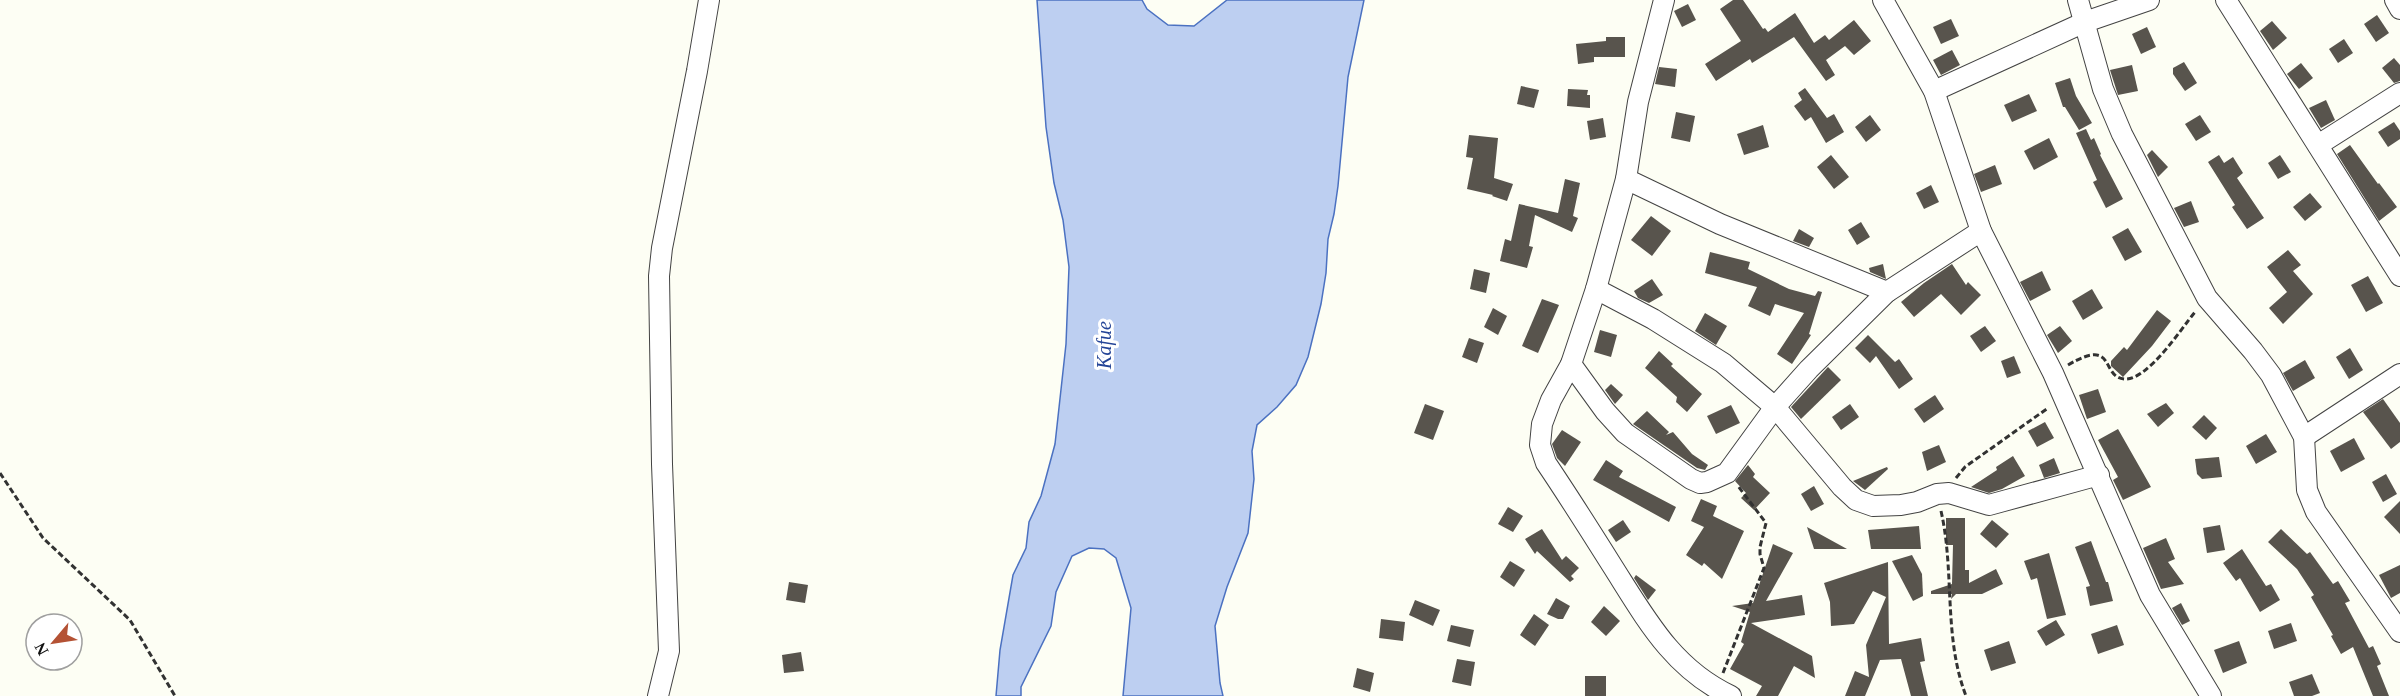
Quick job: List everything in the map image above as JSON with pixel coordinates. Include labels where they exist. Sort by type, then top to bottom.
[{"type":"street","points":[[658,696],[669,651],[659,346],[659,276],[662,248],[698,71],[709,0]]},
{"type":"street","points":[[1664,0],[1638,102],[1626,179],[1596,289],[1571,364],[1551,400],[1542,424],[1540,445],[1546,463],[1653,631],[1688,669],[1724,692]]},
{"type":"street","points":[[1883,0],[1934,91],[1981,231],[2053,373],[2150,594],[2211,696]]},
{"type":"street","points":[[2078,0],[2103,88],[2122,134],[2207,298],[2271,375],[2304,437],[2307,490],[2316,512],[2400,632]]},
{"type":"street","points":[[1934,91],[2085,22],[2149,0]]},
{"type":"street","points":[[2226,0],[2400,276]]},
{"type":"street","points":[[2395,0],[2400,9]]},
{"type":"street","points":[[2318,145],[2400,93]]},
{"type":"street","points":[[1626,179],[1720,224],[1887,292]]},
{"type":"street","points":[[1571,364],[1609,417],[1625,433],[1700,483],[1727,473],[1775,407],[1809,369],[1887,292],[1981,231]]},
{"type":"street","points":[[1596,289],[1696,345],[1723,363],[1775,407],[1842,487],[1856,500],[1873,506],[1901,505],[1943,494],[1989,505],[2099,476]]},
{"type":"street","points":[[2304,437],[2400,374]]},
{"type":"path","points":[[2053,373],[2083,356],[2094,353],[2100,355],[2118,377],[2127,379],[2140,374],[2150,367],[2207,298]]},
{"type":"path","points":[[1966,696],[1956,666],[1949,611],[1943,494],[1965,467],[2063,398]]},
{"type":"path","points":[[0,473],[43,538],[130,620],[175,696]]},
{"type":"path","points":[[1724,692],[1764,568],[1760,547],[1767,527],[1765,519],[1727,473]]},
{"type":"water","name":"Kafue","points":[[1037,0],[1142,0],[1147,9],[1168,25],[1194,26],[1227,0],[1364,0],[1348,77],[1338,186],[1328,239],[1321,304],[1308,357],[1296,385],[1257,425],[1252,451],[1254,479],[1248,533],[1215,626],[1223,696],[1123,696],[1131,608],[1116,558],[1104,549],[1089,548],[1072,556],[1056,592],[1051,626],[1021,687],[1021,696],[996,696],[1000,650],[1013,575],[1026,548],[1029,522],[1041,496],[1055,444],[1066,344],[1069,267],[1046,127]]},
{"type":"building","points":[[1733,0],[1743,0],[1763,29],[1765,28],[1768,32],[1795,13],[1814,43],[1825,35],[1829,40],[1854,20],[1871,41],[1854,55],[1845,46],[1826,60],[1835,75],[1826,81],[1794,37],[1752,63],[1750,59],[1716,81],[1705,64],[1741,41],[1720,9]]},
{"type":"building","points":[[1688,4],[1696,20],[1682,27],[1674,11]]},
{"type":"building","points":[[2377,15],[2389,33],[2376,42],[2364,24]]},
{"type":"building","points":[[1951,19],[1959,36],[1941,44],[1933,27]]},
{"type":"building","points":[[2272,21],[2287,38],[2273,50],[2260,31]]},
{"type":"building","points":[[2147,27],[2156,47],[2141,54],[2132,34]]},
{"type":"building","points":[[1606,37],[1625,37],[1625,57],[1594,57],[1594,62],[1578,64],[1576,44],[1606,41]]},
{"type":"building","points":[[2344,39],[2353,53],[2338,63],[2329,49]]},
{"type":"building","points":[[1952,50],[1960,65],[1941,75],[1933,60]]},
{"type":"building","points":[[2394,58],[2400,65],[2400,81],[2394,83],[2382,68]]},
{"type":"building","points":[[2184,62],[2197,83],[2185,91],[2173,74],[2173,68]]},
{"type":"building","points":[[2301,63],[2313,78],[2299,89],[2287,74]]},
{"type":"building","points":[[2132,65],[2138,91],[2118,95],[2110,70]]},
{"type":"building","points":[[1659,67],[1677,69],[1675,87],[1655,84]]},
{"type":"building","points":[[2070,78],[2076,96],[2092,123],[2079,130],[2063,107],[2055,83]]},
{"type":"building","points":[[1521,86],[1539,90],[1534,108],[1517,104]]},
{"type":"building","points":[[1805,88],[1827,118],[1834,114],[1844,132],[1826,143],[1811,117],[1805,121],[1794,106],[1802,100],[1798,93]]},
{"type":"building","points":[[1568,89],[1588,90],[1590,108],[1567,106]]},
{"type":"building","points":[[2029,94],[2037,111],[2012,122],[2004,105]]},
{"type":"building","points":[[2326,100],[2335,120],[2321,128],[2309,108]]},
{"type":"building","points":[[1676,112],[1695,116],[1690,142],[1671,138]]},
{"type":"building","points":[[1870,115],[1881,130],[1866,142],[1855,127]]},
{"type":"building","points":[[2200,115],[2211,132],[2196,141],[2185,124]]},
{"type":"building","points":[[1603,118],[1606,137],[1590,140],[1587,121]]},
{"type":"building","points":[[2394,122],[2400,131],[2400,139],[2388,147],[2378,132]]},
{"type":"building","points":[[1763,125],[1769,147],[1744,155],[1737,134]]},
{"type":"building","points":[[2086,129],[2091,140],[2094,138],[2100,155],[2123,199],[2106,208],[2093,182],[2097,180],[2076,133]]},
{"type":"building","points":[[1469,135],[1498,138],[1494,178],[1513,184],[1507,201],[1467,189],[1473,158],[1466,157]]},
{"type":"building","points":[[2049,138],[2058,157],[2034,170],[2024,151]]},
{"type":"building","points":[[2350,145],[2397,207],[2379,221],[2337,154]]},
{"type":"building","points":[[2152,150],[2168,167],[2158,177],[2147,155]]},
{"type":"building","points":[[1831,155],[1849,177],[1834,189],[1817,167]]},
{"type":"building","points":[[2219,155],[2224,163],[2233,157],[2243,173],[2237,178],[2264,218],[2247,229],[2232,207],[2235,205],[2208,162]]},
{"type":"building","points":[[2280,155],[2291,172],[2278,179],[2268,163]]},
{"type":"building","points":[[1995,165],[2002,184],[1981,192],[1974,174]]},
{"type":"building","points":[[1565,179],[1580,183],[1573,216],[1578,218],[1572,232],[1535,215],[1529,246],[1533,247],[1527,268],[1500,261],[1505,239],[1511,241],[1519,204],[1558,213]]},
{"type":"building","points":[[1931,185],[1939,202],[1924,209],[1916,193]]},
{"type":"building","points":[[2310,193],[2322,207],[2305,221],[2293,207]]},
{"type":"building","points":[[2191,201],[2199,222],[2184,227],[2174,208]]},
{"type":"building","points":[[1651,216],[1671,231],[1652,256],[1631,240]]},
{"type":"building","points":[[1861,222],[1870,237],[1857,245],[1848,230]]},
{"type":"building","points":[[2128,228],[2142,252],[2125,261],[2112,237]]},
{"type":"building","points":[[1799,229],[1814,238],[1809,247],[1793,241]]},
{"type":"building","points":[[2288,250],[2301,265],[2293,271],[2313,294],[2283,324],[2269,308],[2287,292],[2267,267]]},
{"type":"building","points":[[1710,252],[1750,262],[1748,269],[1789,289],[1815,296],[1818,291],[1822,292],[1809,334],[1811,335],[1792,364],[1777,354],[1804,313],[1775,304],[1770,316],[1748,306],[1757,287],[1705,273]]},
{"type":"building","points":[[1883,264],[1886,279],[1870,272],[1869,268]]},
{"type":"building","points":[[1952,264],[1966,285],[1968,282],[1981,295],[1961,315],[1941,294],[1914,317],[1901,302]]},
{"type":"building","points":[[1474,269],[1490,273],[1486,293],[1470,289]]},
{"type":"building","points":[[2042,271],[2051,290],[2030,301],[2020,282]]},
{"type":"building","points":[[2368,276],[2383,303],[2366,312],[2351,285]]},
{"type":"building","points":[[1652,279],[1663,295],[1649,303],[1638,298],[1634,291]]},
{"type":"building","points":[[2092,289],[2103,308],[2083,320],[2072,301]]},
{"type":"building","points":[[1542,299],[1559,305],[1538,353],[1522,346]]},
{"type":"building","points":[[1493,308],[1507,316],[1498,335],[1484,327]]},
{"type":"building","points":[[2157,310],[2171,321],[2152,346],[2123,377],[2111,366],[2111,361],[2124,347],[2127,350]]},
{"type":"building","points":[[1705,313],[1727,326],[1716,345],[1695,331]]},
{"type":"building","points":[[1985,326],[1996,341],[1981,352],[1970,336]]},
{"type":"building","points":[[2060,326],[2072,341],[2058,353],[2047,335]]},
{"type":"building","points":[[1600,330],[1617,335],[1611,357],[1594,352]]},
{"type":"building","points":[[1868,335],[1895,362],[1899,359],[1913,379],[1899,389],[1876,356],[1870,363],[1855,348]]},
{"type":"building","points":[[1469,338],[1484,343],[1477,363],[1462,357]]},
{"type":"building","points":[[2350,348],[2363,370],[2349,379],[2336,357]]},
{"type":"building","points":[[1659,351],[1673,364],[1671,366],[1702,394],[1687,412],[1676,402],[1677,397],[1645,368]]},
{"type":"building","points":[[2014,356],[2021,373],[2007,378],[2001,361]]},
{"type":"building","points":[[2305,360],[2315,378],[2293,391],[2283,373]]},
{"type":"building","points":[[1828,367],[1841,380],[1801,419],[1791,407]]},
{"type":"building","points":[[1611,384],[1623,395],[1615,404],[1605,390]]},
{"type":"building","points":[[2098,389],[2106,412],[2087,419],[2079,395]]},
{"type":"building","points":[[1935,395],[1944,409],[1924,423],[1914,409]]},
{"type":"building","points":[[2383,399],[2400,423],[2400,442],[2391,449],[2363,412]]},
{"type":"building","points":[[2166,403],[2174,413],[2158,427],[2147,414]]},
{"type":"building","points":[[1425,404],[1444,411],[1433,440],[1414,433]]},
{"type":"building","points":[[1850,404],[1859,417],[1841,430],[1832,417]]},
{"type":"building","points":[[1731,405],[1740,423],[1716,434],[1707,416]]},
{"type":"building","points":[[1647,411],[1669,432],[1666,435],[1673,432],[1692,454],[1708,465],[1705,470],[1697,468],[1633,424]]},
{"type":"building","points":[[2204,415],[2217,428],[2206,440],[2192,427]]},
{"type":"building","points":[[2045,422],[2054,438],[2037,447],[2028,431]]},
{"type":"building","points":[[2118,429],[2151,487],[2123,500],[2113,480],[2118,477],[2098,440]]},
{"type":"building","points":[[1562,430],[1581,442],[1565,466],[1557,458],[1552,444]]},
{"type":"building","points":[[2266,434],[2277,452],[2256,464],[2246,446]]},
{"type":"building","points":[[2354,438],[2365,459],[2341,472],[2330,451]]},
{"type":"building","points":[[1939,445],[1946,462],[1927,471],[1922,452]]},
{"type":"building","points":[[2013,456],[2025,476],[2002,489],[1989,493],[1971,487],[1997,470],[1996,467]]},
{"type":"building","points":[[2219,457],[2222,477],[2202,479],[2197,474],[2195,459]]},
{"type":"building","points":[[2054,458],[2060,473],[2044,478],[2039,465]]},
{"type":"building","points":[[1606,460],[1623,471],[1619,477],[1676,507],[1669,522],[1593,480]]},
{"type":"building","points":[[1748,465],[1755,474],[1753,477],[1770,493],[1754,510],[1741,498],[1746,493],[1735,481]]},
{"type":"building","points":[[1887,467],[1888,469],[1865,490],[1853,481]]},
{"type":"building","points":[[2386,474],[2397,494],[2383,502],[2372,482]]},
{"type":"building","points":[[1814,486],[1824,504],[1811,511],[1801,494]]},
{"type":"building","points":[[1701,499],[1717,506],[1713,516],[1744,531],[1722,579],[1704,563],[1702,566],[1686,555],[1704,527],[1691,521]]},
{"type":"building","points":[[2400,501],[2400,534],[2384,517]]},
{"type":"building","points":[[1508,507],[1523,516],[1513,532],[1498,524]]},
{"type":"building","points":[[1946,518],[1965,518],[1965,570],[1969,570],[1969,583],[1996,569],[2003,584],[1982,594],[1956,594],[1951,599],[1952,594],[1931,594],[1931,591],[1952,584],[1953,545],[1946,545]]},
{"type":"building","points":[[1623,520],[1631,532],[1616,542],[1608,530]]},
{"type":"building","points":[[1992,520],[2009,534],[1996,548],[1980,534]]},
{"type":"building","points":[[2220,525],[2225,550],[2207,553],[2203,528]]},
{"type":"building","points":[[1919,526],[1921,549],[1871,549],[1868,530]]},
{"type":"building","points":[[1807,527],[1847,549],[1814,549]]},
{"type":"building","points":[[1542,529],[1562,560],[1566,556],[1579,568],[1571,576],[1574,579],[1570,582],[1537,551],[1535,554],[1525,539]]},
{"type":"building","points":[[2281,529],[2307,554],[2310,552],[2333,584],[2338,581],[2350,601],[2345,603],[2369,648],[2373,646],[2381,664],[2377,666],[2389,696],[2373,696],[2353,647],[2341,654],[2311,597],[2314,595],[2297,569],[2268,542]]},
{"type":"building","points":[[2166,538],[2175,559],[2168,562],[2184,584],[2161,589],[2143,548]]},
{"type":"building","points":[[2091,541],[2106,582],[2108,582],[2113,601],[2090,606],[2086,587],[2090,586],[2075,547]]},
{"type":"building","points":[[1773,544],[1793,553],[1766,601],[1802,595],[1805,615],[1751,623],[1812,656],[1815,678],[1794,666],[1778,696],[1756,696],[1762,686],[1730,669],[1744,644],[1741,642],[1750,612],[1732,606],[1753,603]]},
{"type":"building","points":[[2242,549],[2266,586],[2271,584],[2280,600],[2260,612],[2240,578],[2236,581],[2223,563]]},
{"type":"building","points":[[2049,553],[2066,615],[2047,619],[2037,578],[2031,580],[2024,561]]},
{"type":"building","points":[[1912,555],[1922,574],[1923,596],[1913,601],[1892,561]]},
{"type":"building","points":[[1510,561],[1525,570],[1514,587],[1500,577]]},
{"type":"building","points":[[1888,562],[1889,644],[1921,638],[1925,661],[1920,662],[1928,696],[1911,696],[1901,659],[1880,660],[1865,696],[1845,696],[1855,671],[1869,677],[1866,645],[1886,597],[1873,591],[1854,624],[1831,626],[1830,602],[1824,583]]},
{"type":"building","points":[[2400,565],[2400,593],[2391,598],[2379,575]]},
{"type":"building","points":[[1636,575],[1656,590],[1648,600],[1634,578]]},
{"type":"building","points":[[789,582],[808,585],[805,603],[786,600]]},
{"type":"building","points":[[1556,598],[1570,606],[1563,619],[1547,614]]},
{"type":"building","points":[[1415,600],[1440,610],[1433,626],[1409,615]]},
{"type":"building","points":[[2181,603],[2190,621],[2182,625],[2172,608]]},
{"type":"building","points":[[1604,606],[1620,621],[1606,636],[1591,622]]},
{"type":"building","points":[[1534,614],[1549,625],[1535,646],[1520,635]]},
{"type":"building","points":[[1381,619],[1405,622],[1403,641],[1379,638]]},
{"type":"building","points":[[2056,620],[2065,635],[2046,646],[2037,631]]},
{"type":"building","points":[[2291,623],[2297,641],[2274,649],[2268,631]]},
{"type":"building","points":[[1451,625],[1474,630],[1470,647],[1447,641]]},
{"type":"building","points":[[2117,625],[2124,645],[2098,654],[2091,634]]},
{"type":"building","points":[[2009,641],[2016,663],[1991,671],[1984,650]]},
{"type":"building","points":[[2239,641],[2247,663],[2223,673],[2214,650]]},
{"type":"building","points":[[801,652],[804,671],[784,673],[782,655]]},
{"type":"building","points":[[1457,659],[1475,662],[1471,686],[1452,682]]},
{"type":"building","points":[[1357,668],[1374,673],[1370,692],[1353,687]]},
{"type":"building","points":[[2312,674],[2320,693],[2312,696],[2294,696],[2289,682]]},
{"type":"building","points":[[1585,676],[1606,676],[1606,696],[1585,696]]}]
